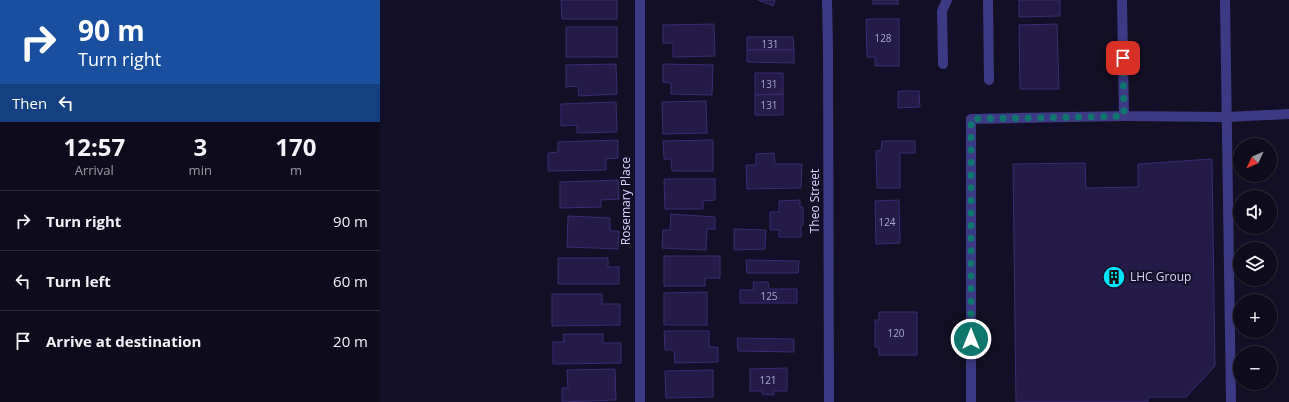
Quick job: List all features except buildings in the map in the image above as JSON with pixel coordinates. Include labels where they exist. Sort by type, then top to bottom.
[{"type":"street","name":"Rosemary Place","points":[[640,0],[640,402]]},
{"type":"street","name":"Theo Street","points":[[827,0],[829,402]]},
{"type":"street","points":[[943,64],[942,11],[947,2],[946,0]]},
{"type":"street","points":[[988,0],[990,80]]},
{"type":"street","points":[[1122,0],[1124,116]]},
{"type":"street","points":[[1225,0],[1230,402]]},
{"type":"street","points":[[972,402],[971,119],[1124,116],[1226,117],[1289,114]]},
{"type":"place","name":"LHC Group","points":[[1114,277]]},
{"type":"route","points":[[971,339],[971,119],[1124,116],[1123,58]]}]
